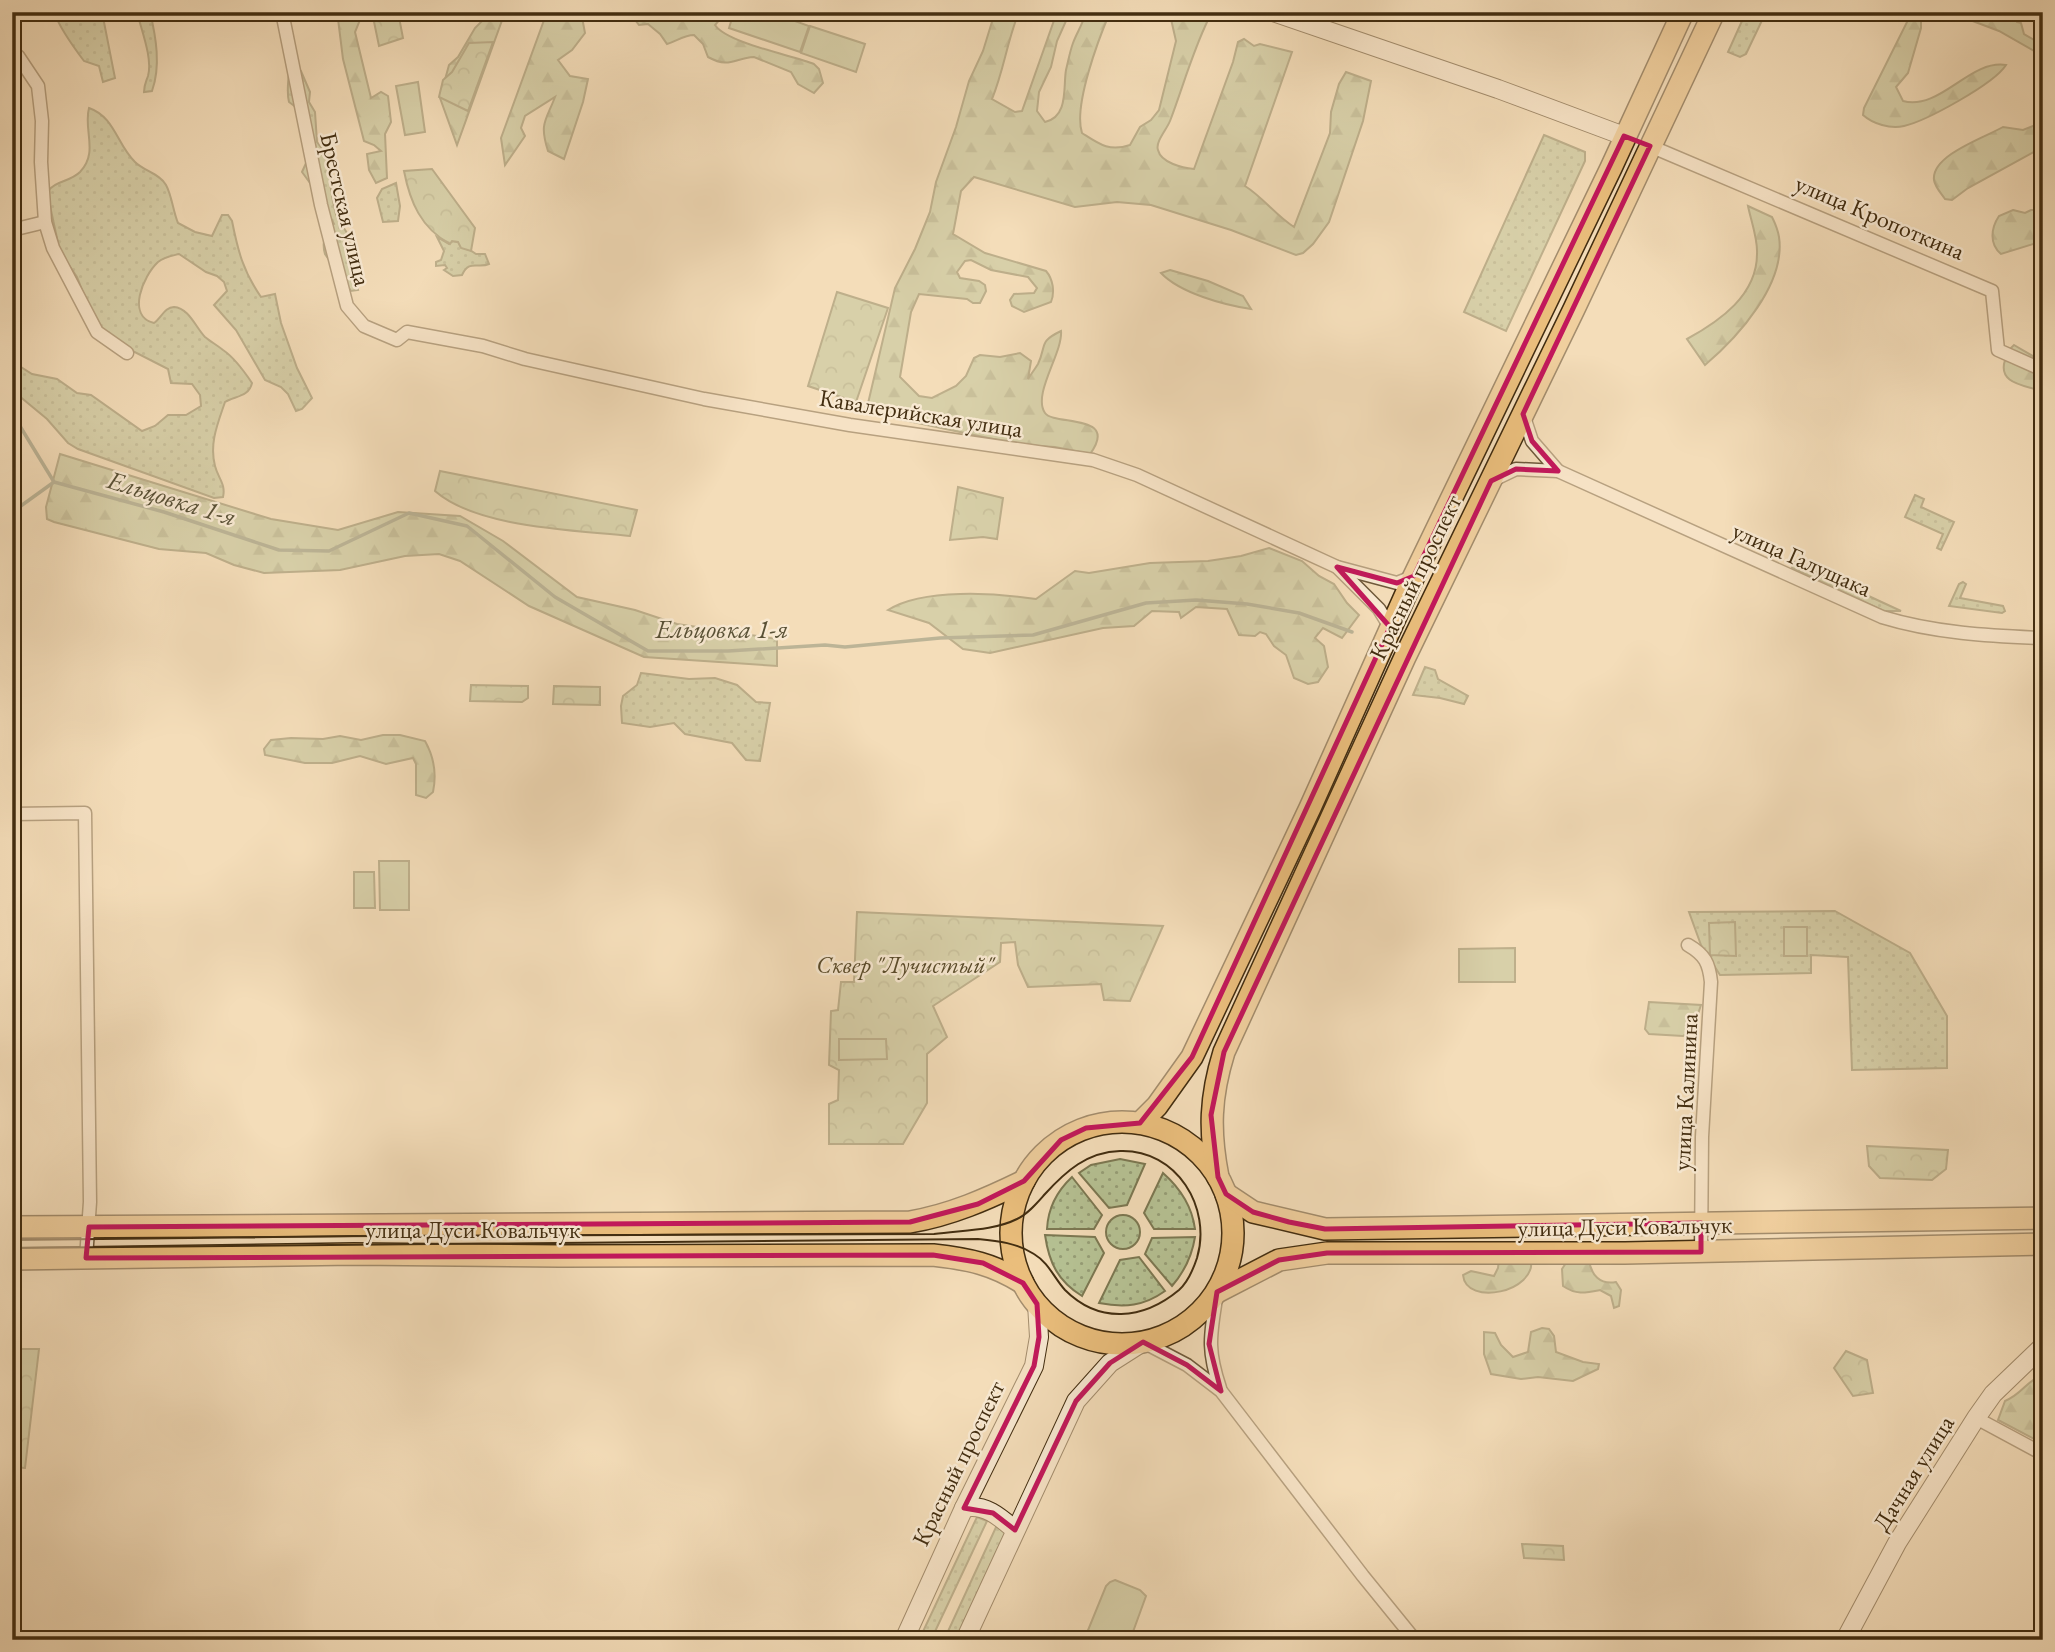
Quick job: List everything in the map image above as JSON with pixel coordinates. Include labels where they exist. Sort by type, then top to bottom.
[{"type":"main road","points":[[1273,12],[1499,89],[1650,146]]},
{"type":"main road","name":"Красный проспект","points":[[1140,1123],[1157,1106],[1192,1057],[1310,808],[1390,627],[1683,12]]},
{"type":"main road","name":"Красный проспект","points":[[1222,1185],[1213,1147],[1211,1115],[1214,1089],[1224,1052],[1405,657],[1714,12]]},
{"type":"main road","points":[[1548,298],[1574,309]]},
{"type":"main road","points":[[1112,1122],[1140,1123],[1164,1130],[1185,1141],[1204,1157],[1222,1185],[1233,1227],[1230,1261],[1217,1292],[1197,1315],[1172,1333],[1143,1342],[1114,1344],[1085,1338],[1059,1324],[1037,1304],[1023,1283],[1012,1250],[1013,1214],[1024,1181],[1040,1158],[1061,1140],[1086,1128],[1112,1122]]},
{"type":"main road","name":"улица Дуси Ковальчук","points":[[12,1227],[910,1222],[934,1218],[978,1204],[1024,1181]]},
{"type":"main road","name":"улица Дуси Ковальчук","points":[[1222,1185],[1253,1212],[1325,1229],[2043,1218]]},
{"type":"main road","name":"улица Дуси Ковальчук","points":[[1217,1292],[1279,1260],[1327,1253],[1701,1252],[2043,1244]]},
{"type":"main road","name":"улица Дуси Ковальчук","points":[[12,1259],[354,1254],[933,1255],[983,1263],[1002,1269],[1023,1283]]},
{"type":"main road","name":"Красный проспект","points":[[904,1640],[964,1508],[1034,1366],[1039,1337],[1037,1304]]},
{"type":"main road","points":[[965,1640],[1076,1401],[1110,1363],[1143,1342]]},
{"type":"main road","name":"Дачная улица","points":[[1844,1640],[1897,1543],[1976,1418],[1993,1394],[2043,1346]]},
{"type":"main road","points":[[964,1508],[973,1506],[993,1513],[1015,1530]]},
{"type":"street","name":"Брестская улица","points":[[282,12],[321,205],[347,306],[364,326],[397,340],[407,332],[483,346]]},
{"type":"street","points":[[12,54],[18,56],[38,86],[42,121],[41,162],[45,222],[53,248],[97,332],[127,353]]},
{"type":"street","name":"улица Кропоткина","points":[[1650,146],[1992,291],[1998,350],[2043,370]]},
{"type":"street","points":[[12,230],[45,222]]},
{"type":"street","name":"Кавалерийская улица","points":[[483,346],[525,359],[704,399],[850,425],[1093,460],[1137,475],[1337,567]]},
{"type":"street","points":[[1523,414],[1532,441],[1558,471]]},
{"type":"street","points":[[1491,481],[1516,469],[1558,471]]},
{"type":"street","name":"улица Галущака","points":[[1558,471],[1882,617],[1911,626],[1992,636],[2043,638]]},
{"type":"street","points":[[1337,567],[1397,583],[1414,576]]},
{"type":"street","points":[[1337,567],[1380,610],[1390,627]]},
{"type":"street","points":[[12,814],[85,813],[90,1202],[86,1258]]},
{"type":"street","name":"улица Калинина","points":[[1688,946],[1700,952],[1709,963],[1711,982],[1702,1137],[1701,1252]]},
{"type":"street","points":[[1217,1292],[1209,1344],[1212,1364],[1222,1391]]},
{"type":"street","points":[[1143,1342],[1187,1365],[1222,1391],[1415,1640]]},
{"type":"street","points":[[1976,1418],[2043,1454]]},
{"type":"highlighted area","points":[[1624,136],[1650,146],[1523,414],[1532,441],[1558,471],[1516,469],[1491,481],[1224,1052],[1211,1115],[1218,1177],[1226,1194],[1253,1212],[1325,1229],[1701,1223],[1701,1252],[1327,1253],[1279,1260],[1217,1292],[1209,1344],[1221,1391],[1187,1365],[1143,1342],[1110,1363],[1076,1401],[1015,1530],[993,1513],[964,1508],[1034,1366],[1039,1337],[1037,1304],[1023,1283],[983,1263],[933,1255],[86,1258],[89,1227],[910,1222],[978,1204],[1024,1181],[1061,1140],[1086,1128],[1140,1123],[1192,1057],[1390,627],[1337,567],[1397,583],[1414,576]]},
{"type":"green space","points":[[36,12],[102,12],[115,78],[103,82],[99,66],[84,61],[55,14],[48,13],[41,17]]},
{"type":"green space","points":[[137,12],[150,12],[154,31],[157,62],[152,91],[144,92],[149,61]]},
{"type":"green space","points":[[333,12],[358,12],[360,20],[355,32],[371,98],[381,92],[388,96],[391,122],[385,134],[387,178],[376,183],[369,170],[367,154],[381,151],[364,141],[343,59],[338,19]]},
{"type":"green space","points":[[372,12],[398,12],[403,38],[379,46]]},
{"type":"green space","points":[[491,12],[505,12],[457,145],[440,98],[449,65],[458,57],[475,28]]},
{"type":"green space","points":[[547,12],[581,12],[585,33],[572,50],[558,60],[570,76],[588,79],[583,102],[564,159],[548,151],[544,134],[545,122],[555,97],[525,116],[521,128],[525,136],[505,165],[501,138]]},
{"type":"green space","points":[[629,12],[726,12],[715,25],[722,31],[746,43],[814,64],[819,69],[823,83],[814,93],[798,84],[791,72],[754,57],[727,63],[715,60],[708,57],[703,44],[694,35],[667,44],[648,24],[639,25]]},
{"type":"green space","points":[[734,12],[770,12],[809,26],[800,52],[729,28]]},
{"type":"green space","points":[[995,12],[1019,12],[992,99],[1015,112],[1022,111],[1057,12],[1070,12],[1057,41],[1051,67],[1039,92],[1037,111],[1045,122],[1053,119],[1061,108],[1070,53],[1086,12],[1110,12],[1088,72],[1080,121],[1082,133],[1099,143],[1116,148],[1130,145],[1140,127],[1151,120],[1159,110],[1176,41],[1171,19],[1178,12],[1205,17],[1208,20],[1158,147],[1163,158],[1179,166],[1194,169],[1238,42],[1244,39],[1254,46],[1260,44],[1292,52],[1245,186],[1294,227],[1330,133],[1331,112],[1339,84],[1346,72],[1371,81],[1363,121],[1329,222],[1313,244],[1303,253],[1296,255],[1231,230],[1151,205],[1117,202],[1075,207],[974,177],[961,191],[953,234],[985,253],[1046,271],[1053,286],[1051,302],[1024,312],[1012,306],[1010,300],[1014,294],[1034,293],[1037,288],[1028,277],[991,270],[971,260],[965,261],[957,272],[960,278],[979,281],[985,285],[986,291],[980,303],[919,294],[911,312],[900,377],[919,396],[932,398],[956,386],[966,376],[974,358],[980,355],[1000,357],[1020,353],[1031,361],[1028,379],[1041,358],[1046,341],[1061,331],[1058,350],[1042,395],[1042,405],[1045,413],[1051,417],[1082,423],[1097,432],[1097,441],[1090,454],[1055,447],[1021,445],[866,412],[895,288],[930,212],[936,182]]},
{"type":"green space","points":[[1746,12],[1766,12],[1746,54],[1740,57],[1728,52]]},
{"type":"green space","points":[[1949,12],[2016,12],[2017,22],[2021,23],[2024,34],[2043,45],[2043,56],[1999,31]]},
{"type":"green space","points":[[1910,16],[1917,17],[1921,28],[1908,73],[1896,87],[1903,101],[1930,99],[1980,70],[1993,65],[2006,65],[1988,82],[1928,117],[1904,126],[1882,125],[1863,115],[1864,108]]},
{"type":"green space","points":[[810,26],[865,44],[856,72],[801,53]]},
{"type":"green space","points":[[493,42],[468,111],[439,97],[443,80],[452,72],[469,43]]},
{"type":"green space","points":[[289,68],[301,71],[310,92],[309,102],[315,112],[317,142],[323,150],[333,181],[330,183],[337,217],[348,234],[350,242],[346,254],[358,290],[351,291],[325,254],[325,237],[334,224],[302,172],[307,161],[297,108],[288,98]]},
{"type":"green space","points":[[418,82],[425,132],[405,135],[396,86]]},
{"type":"green space","points":[[89,108],[105,118],[135,162],[163,181],[170,194],[178,223],[195,232],[212,236],[222,215],[228,215],[242,260],[255,288],[261,297],[275,294],[281,323],[297,368],[312,398],[302,409],[296,411],[288,394],[281,387],[265,380],[236,330],[214,305],[227,291],[224,282],[217,276],[179,254],[165,258],[152,268],[140,295],[141,312],[146,319],[154,323],[171,307],[184,311],[205,337],[235,361],[252,383],[245,394],[225,402],[215,433],[213,458],[223,485],[223,497],[214,498],[78,449],[68,443],[47,419],[12,390],[12,351],[21,367],[32,374],[57,379],[77,393],[91,395],[142,431],[155,426],[168,415],[186,415],[201,406],[200,395],[192,384],[171,383],[168,369],[109,339],[95,323],[77,277],[60,252],[47,192],[76,175],[86,164],[90,149]]},
{"type":"green space","points":[[2043,122],[2043,147],[1968,188],[1952,200],[1945,199],[1937,188],[1935,171],[1961,148],[2003,127],[2023,130]]},
{"type":"green space","points":[[1544,135],[1585,152],[1585,161],[1506,331],[1464,312]]},
{"type":"green space","points":[[432,169],[475,228],[471,251],[461,248],[458,242],[452,241],[450,244],[440,238],[418,213],[404,171]]},
{"type":"green space","points":[[396,183],[400,206],[398,221],[383,222],[377,198],[382,189]]},
{"type":"green space","points":[[1748,206],[1772,217],[1775,224],[1779,237],[1779,255],[1775,273],[1745,325],[1705,365],[1687,339],[1724,315],[1744,294],[1751,282],[1757,248]]},
{"type":"green space","points":[[2013,210],[2025,213],[2043,210],[2043,241],[2001,254],[1994,246],[1994,226],[1999,216]]},
{"type":"green space","points":[[437,237],[449,244],[452,241],[458,242],[476,254],[485,254],[489,264],[468,267],[462,275],[453,276],[444,270],[447,268],[445,265],[436,266],[444,251]]},
{"type":"green space","points":[[1170,270],[1208,281],[1243,296],[1251,309],[1191,292],[1161,273]]},
{"type":"green space","points":[[837,292],[888,308],[856,402],[808,386]]},
{"type":"green space","points":[[2014,345],[2043,362],[2043,392],[2015,383],[2005,375],[2005,360]]},
{"type":"green space","points":[[60,454],[271,519],[338,530],[398,512],[460,516],[503,541],[577,597],[635,610],[677,624],[777,639],[777,666],[644,657],[529,606],[460,561],[439,554],[405,556],[340,570],[264,573],[234,565],[206,553],[159,549],[54,522],[47,519],[46,507]]},
{"type":"green space","points":[[440,471],[637,510],[630,536],[555,529],[501,520],[475,513],[435,491]]},
{"type":"green space","points":[[958,487],[1003,498],[997,539],[983,537],[950,540]]},
{"type":"green space","points":[[1915,495],[1924,499],[1921,507],[1954,522],[1941,550],[1937,548],[1943,534],[1905,517]]},
{"type":"green space","points":[[1269,548],[1302,561],[1319,576],[1334,584],[1359,615],[1342,638],[1323,628],[1315,638],[1324,646],[1328,667],[1318,682],[1308,684],[1294,678],[1286,655],[1274,646],[1266,634],[1260,632],[1255,636],[1239,635],[1227,609],[1196,607],[1181,618],[1179,612],[1152,611],[1134,626],[1103,628],[990,653],[963,649],[929,623],[888,610],[920,598],[940,595],[981,594],[1036,599],[1075,571],[1089,573],[1150,563],[1208,561]]},
{"type":"green space","points":[[1793,561],[1901,611],[1884,611],[1792,568]]},
{"type":"green space","points":[[1959,584],[1966,584],[1960,598],[2003,606],[2005,611],[2002,613],[1949,606]]},
{"type":"green space","points":[[1425,667],[1435,670],[1438,679],[1468,696],[1464,704],[1413,695]]},
{"type":"green space","points":[[641,673],[689,679],[715,678],[737,685],[756,702],[770,703],[760,761],[746,760],[732,743],[685,734],[674,723],[650,727],[622,723],[623,696],[637,685]]},
{"type":"green space","points":[[471,685],[528,686],[528,698],[522,702],[470,701]]},
{"type":"green space","points":[[554,686],[600,687],[600,705],[553,704]]},
{"type":"green space","points":[[383,735],[400,735],[425,741],[435,772],[433,792],[426,798],[416,795],[416,764],[413,758],[386,764],[360,756],[332,763],[305,763],[265,755],[264,749],[271,740],[340,736],[361,740]]},
{"type":"green space","points":[[379,861],[409,861],[409,910],[380,910]]},
{"type":"green space","points":[[354,872],[374,872],[375,908],[354,908]]},
{"type":"green space","points":[[1835,911],[1910,953],[1947,1016],[1947,1068],[1852,1070],[1848,957],[1811,955],[1811,973],[1720,975],[1701,945],[1689,912]]},
{"type":"green space","name":"Сквер \"Лучистый\"","points":[[857,912],[1163,926],[1130,1001],[1104,1000],[1101,984],[1028,987],[1018,965],[1015,942],[1001,943],[1000,962],[933,1006],[947,1037],[927,1054],[927,1103],[903,1144],[829,1144],[829,1104],[838,1100],[839,1070],[829,1065],[831,1011],[838,1010],[841,982],[854,982]]},
{"type":"green space","points":[[1735,922],[1736,956],[1710,955],[1709,923]]},
{"type":"green space","points":[[1784,927],[1807,927],[1807,956],[1784,956]]},
{"type":"green space","points":[[1515,948],[1515,982],[1459,982],[1459,949]]},
{"type":"green space","points":[[1649,1002],[1701,1005],[1692,1032],[1683,1036],[1649,1034],[1645,1029]]},
{"type":"green space","points":[[839,1039],[886,1039],[887,1059],[839,1060]]},
{"type":"green space","points":[[1867,1146],[1948,1150],[1946,1169],[1932,1180],[1880,1178],[1869,1166]]},
{"type":"green space","points":[[1120,1159],[1145,1164],[1127,1205],[1109,1208],[1079,1173],[1091,1165]]},
{"type":"green space","points":[[1163,1173],[1184,1198],[1195,1229],[1154,1229],[1144,1213]]},
{"type":"green space","points":[[1072,1177],[1102,1215],[1094,1229],[1047,1229],[1054,1200]]},
{"type":"green space","points":[[1123,1215],[1135,1220],[1140,1232],[1135,1244],[1123,1249],[1111,1244],[1106,1232],[1111,1220]]},
{"type":"green space","points":[[1045,1235],[1095,1237],[1104,1253],[1082,1296],[1067,1284],[1056,1270]]},
{"type":"green space","points":[[1195,1237],[1187,1263],[1172,1286],[1145,1254],[1152,1238]]},
{"type":"green space","points":[[1139,1257],[1165,1291],[1149,1300],[1134,1304],[1099,1303],[1120,1260]]},
{"type":"green space","points":[[1499,1259],[1531,1259],[1530,1270],[1523,1280],[1513,1287],[1500,1291],[1476,1291],[1467,1285],[1463,1275],[1471,1271],[1494,1276]]},
{"type":"green space","points":[[1568,1260],[1589,1260],[1597,1278],[1605,1282],[1616,1282],[1621,1290],[1619,1306],[1614,1308],[1611,1296],[1600,1290],[1581,1292],[1563,1286],[1562,1269]]},
{"type":"green space","points":[[1542,1328],[1549,1329],[1554,1336],[1556,1352],[1583,1362],[1599,1364],[1598,1369],[1573,1381],[1538,1377],[1521,1379],[1491,1374],[1484,1354],[1484,1332],[1495,1333],[1501,1345],[1513,1357],[1528,1352],[1531,1332]]},
{"type":"green space","points":[[12,1349],[39,1349],[25,1468],[12,1467]]},
{"type":"green space","points":[[1846,1351],[1867,1360],[1873,1393],[1853,1396],[1834,1368]]},
{"type":"green space","points":[[2043,1376],[2043,1428],[2036,1440],[1998,1420],[2005,1401]]},
{"type":"green space","points":[[977,1517],[987,1521],[931,1640],[919,1640]]},
{"type":"green space","points":[[997,1525],[1007,1530],[956,1640],[944,1640]]},
{"type":"green space","points":[[1522,1544],[1563,1546],[1564,1560],[1524,1558]]},
{"type":"green space","points":[[1115,1580],[1140,1590],[1146,1596],[1130,1640],[1084,1640],[1106,1586]]},
{"type":"waterway","name":"Ельцовка 1-я","points":[[12,413],[54,482],[164,512],[279,550],[329,551],[409,513],[467,526],[555,597],[648,651],[728,651],[825,645],[845,647],[940,638],[1033,635],[1146,603],[1196,600],[1247,604],[1299,613],[1352,632]]},
{"type":"waterway","points":[[12,508],[18,508],[54,482]]},
{"type":"tram line","points":[[12,1240],[934,1234],[987,1228],[1017,1219],[1078,1164],[1097,1155],[1120,1151],[1140,1153],[1158,1160],[1186,1185],[1199,1220],[1200,1239],[1194,1267],[1179,1290],[1151,1307],[1121,1314],[1092,1309],[1078,1301],[1065,1290],[1044,1262],[1028,1250],[1007,1243],[978,1239],[12,1248]]}]
